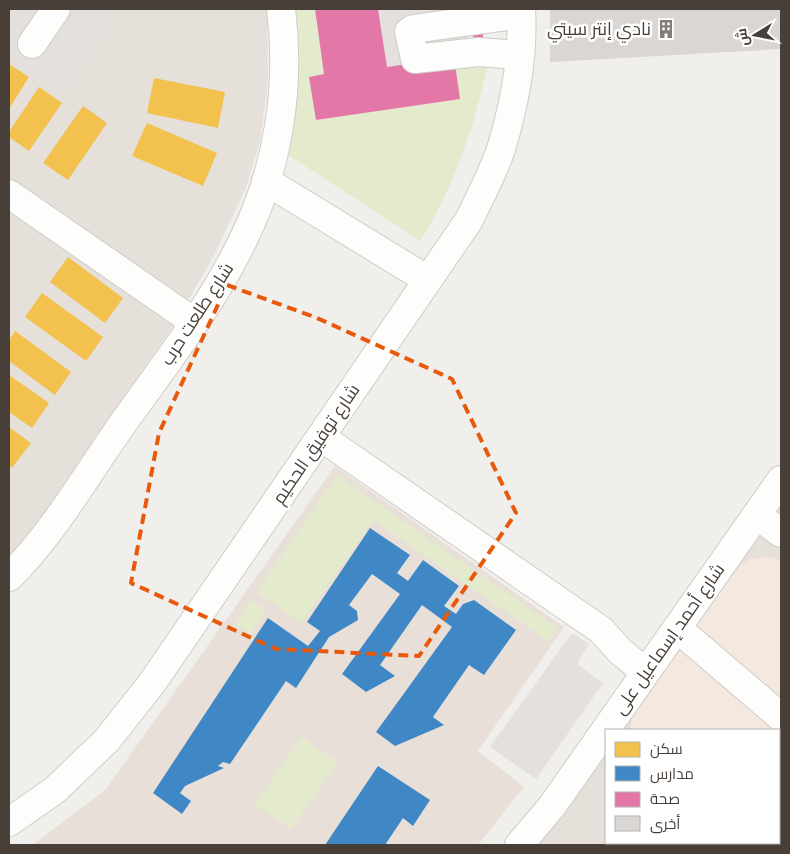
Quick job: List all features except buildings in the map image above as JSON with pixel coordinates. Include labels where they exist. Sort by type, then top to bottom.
[{"type":"street","points":[[32,44],[56,9]]},
{"type":"street","name":"شارع طلعت حرب","points":[[9,577],[44,535],[194,322],[243,240],[266,181],[280,119],[284,88],[284,48],[281,9]]},
{"type":"street","points":[[519,55],[490,52],[464,53],[415,59],[409,32],[413,29],[461,15],[521,12]]},
{"type":"street","name":"شارع توفيق الحكيم","points":[[9,822],[54,790],[107,740],[152,683],[470,220],[500,150],[513,97],[519,55],[521,12]]},
{"type":"street","points":[[461,15],[464,53]]},
{"type":"street","points":[[266,181],[428,280]]},
{"type":"street","points":[[9,194],[194,322]]},
{"type":"street","points":[[321,437],[601,630],[620,651],[645,672]]},
{"type":"street","name":"شارع أحمد إسماعيل على","points":[[613,729],[645,672],[781,480]]},
{"type":"street","points":[[757,515],[781,533]]},
{"type":"street","points":[[677,628],[781,717]]},
{"type":"street","name":"شارع أحمد إسماعيل على","points":[[519,845],[599,755]]},
{"type":"highlighted area","points":[[227,285],[317,318],[452,379],[516,513],[419,656],[276,649],[131,583],[159,433]]},
{"type":"shaded area","points":[[9,9],[267,9],[268,81],[260,142],[245,190],[209,265],[169,332],[22,545],[9,557]]},
{"type":"shaded area","points":[[9,9],[109,9],[116,14],[62,95],[9,59]]},
{"type":"shaded area","points":[[378,9],[468,9],[469,56],[387,67]]},
{"type":"shaded area","points":[[335,466],[564,627],[478,751],[524,787],[478,845],[33,845],[106,789]]},
{"type":"shaded area","points":[[781,493],[781,845],[523,845],[605,743],[605,844],[780,844],[780,729],[617,729]]},
{"type":"shaded area","points":[[763,557],[775,558],[781,563],[781,769],[780,729],[630,729],[633,713],[736,569],[748,560]]},
{"type":"shaded area","points":[[572,633],[589,644],[577,664],[603,683],[536,779],[490,747]]},
{"type":"shaded area","points":[[780,777],[781,778],[780,841]]},
{"type":"green space","points":[[295,9],[315,9],[324,74],[309,77],[316,120],[459,99],[454,57],[488,64],[477,109],[462,156],[443,200],[420,241],[282,151],[297,49]]},
{"type":"green space","points":[[337,475],[557,628],[548,641],[373,520],[301,623],[257,592]]},
{"type":"green space","points":[[250,600],[266,610],[250,634],[235,624]]},
{"type":"green space","points":[[301,737],[337,762],[291,829],[255,805]]},
{"type":"place","name":"نادي إنتر سيتي","points":[[666,29]]}]
